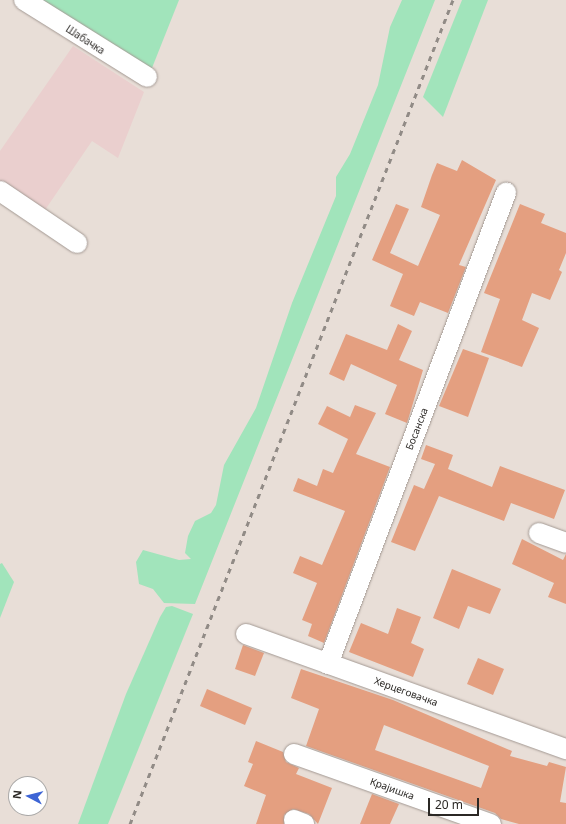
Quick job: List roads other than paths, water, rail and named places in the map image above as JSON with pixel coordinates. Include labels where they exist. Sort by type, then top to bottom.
[{"type":"street","name":"Шабачка","points":[[24,0],[147,77]]},
{"type":"street","points":[[0,191],[77,243]]},
{"type":"street","name":"Босанска","points":[[328,664],[506,193]]},
{"type":"street","points":[[539,533],[566,543]]},
{"type":"street","name":"Херцеговачка","points":[[246,634],[566,748]]},
{"type":"street","name":"Крајишка","points":[[294,754],[491,824]]},
{"type":"railway","points":[[130,824],[453,0]]}]
